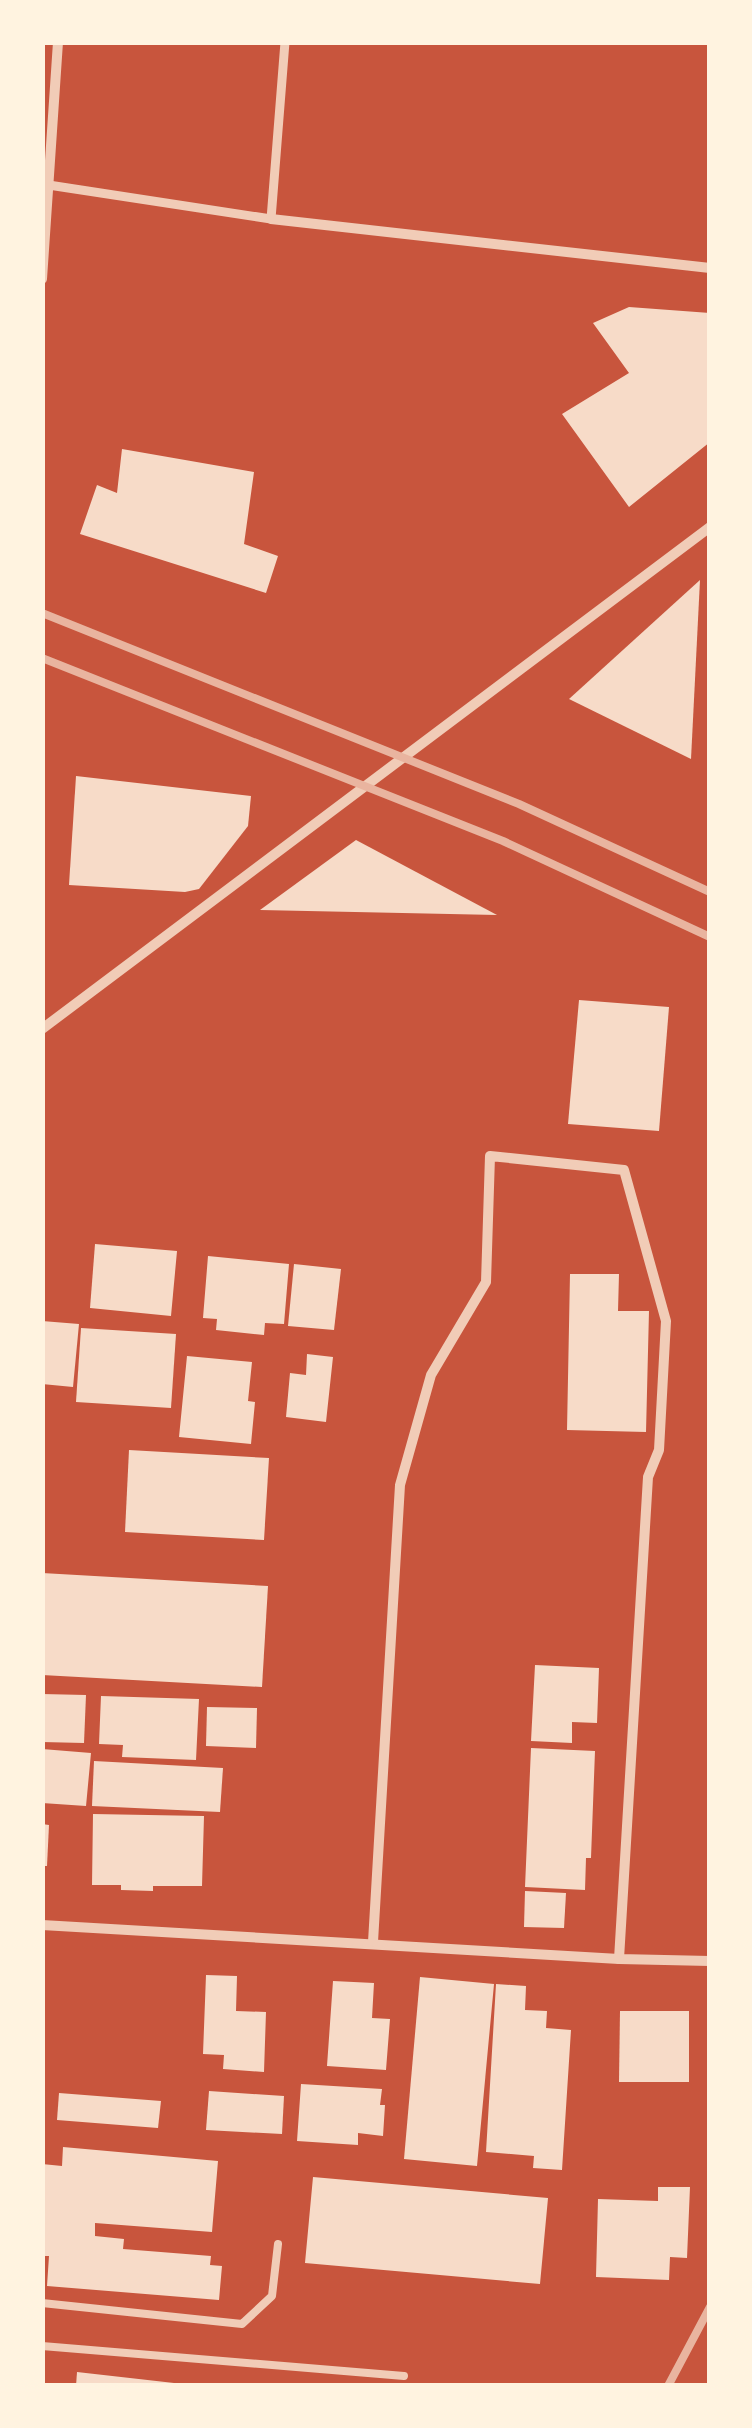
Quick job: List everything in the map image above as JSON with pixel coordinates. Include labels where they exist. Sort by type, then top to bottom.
[{"type":"street","points":[[42,279],[58,42]]},
{"type":"street","points":[[271,219],[285,42]]},
{"type":"street","points":[[46,185],[271,219],[710,268]]},
{"type":"street","points":[[42,1030],[710,528]]},
{"type":"street","points":[[373,1942],[400,1485],[431,1375],[486,1282],[490,1156],[624,1170],[666,1322],[659,1450],[648,1477],[619,1959]]},
{"type":"street","points":[[42,1925],[619,1959],[710,1960]]},
{"type":"lane","points":[[42,2302],[242,2324],[272,2296],[278,2244]]},
{"type":"lane","points":[[42,2346],[404,2376]]},
{"type":"building","points":[[629,307],[710,313],[710,442],[629,507],[562,414],[629,373],[593,323]]},
{"type":"building","points":[[122,449],[254,472],[244,544],[278,556],[266,593],[80,534],[97,485],[117,493]]},
{"type":"building","points":[[700,580],[691,759],[569,699]]},
{"type":"building","points":[[76,776],[251,796],[248,826],[199,889],[185,892],[69,885]]},
{"type":"building","points":[[356,840],[497,915],[260,910]]},
{"type":"building","points":[[579,1000],[669,1007],[659,1131],[568,1124]]},
{"type":"building","points":[[95,1244],[177,1251],[171,1316],[90,1308]]},
{"type":"building","points":[[208,1256],[289,1264],[284,1324],[265,1323],[264,1335],[216,1330],[217,1319],[203,1318]]},
{"type":"building","points":[[294,1264],[341,1269],[334,1330],[288,1326]]},
{"type":"building","points":[[570,1274],[619,1274],[618,1311],[649,1311],[646,1432],[567,1430]]},
{"type":"building","points":[[42,1321],[79,1324],[73,1387],[42,1384]]},
{"type":"building","points":[[81,1328],[176,1334],[171,1408],[76,1402]]},
{"type":"building","points":[[307,1354],[333,1357],[326,1422],[286,1417],[290,1373],[306,1375]]},
{"type":"building","points":[[187,1356],[252,1362],[248,1401],[255,1402],[251,1444],[179,1437]]},
{"type":"building","points":[[129,1450],[269,1458],[264,1540],[125,1532]]},
{"type":"building","points":[[42,1573],[268,1586],[262,1687],[42,1675]]},
{"type":"building","points":[[535,1665],[599,1668],[597,1723],[572,1722],[572,1743],[531,1741]]},
{"type":"building","points":[[42,1694],[86,1695],[84,1743],[42,1742]]},
{"type":"building","points":[[101,1696],[199,1699],[196,1760],[122,1757],[123,1745],[99,1744]]},
{"type":"building","points":[[207,1707],[257,1708],[256,1748],[206,1746]]},
{"type":"building","points":[[531,1748],[595,1751],[591,1858],[586,1858],[585,1890],[525,1887]]},
{"type":"building","points":[[42,1749],[91,1753],[86,1806],[42,1803]]},
{"type":"building","points":[[94,1761],[223,1768],[220,1812],[92,1806]]},
{"type":"building","points":[[93,1814],[204,1816],[202,1886],[153,1886],[153,1891],[92,1885]]},
{"type":"building","points":[[42,1824],[49,1825],[47,1866],[42,1866]]},
{"type":"building","points":[[525,1891],[566,1893],[564,1928],[524,1927]]},
{"type":"building","points":[[206,1975],[237,1976],[236,2011],[266,2012],[264,2072],[223,2069],[224,2055],[203,2054]]},
{"type":"building","points":[[420,1977],[494,1984],[477,2166],[404,2159]]},
{"type":"building","points":[[333,1981],[374,1983],[372,2018],[390,2019],[386,2070],[327,2066]]},
{"type":"building","points":[[496,1984],[526,1986],[525,2010],[547,2011],[546,2028],[571,2030],[562,2170],[533,2168],[534,2156],[486,2152]]},
{"type":"building","points":[[620,2011],[689,2011],[689,2082],[619,2082]]},
{"type":"building","points":[[301,2084],[382,2089],[383,2136],[358,2133],[358,2145],[297,2141]]},
{"type":"building","points":[[209,2091],[284,2096],[282,2134],[206,2130]]},
{"type":"building","points":[[59,2093],[161,2101],[158,2128],[57,2120]]},
{"type":"building","points":[[63,2147],[218,2161],[212,2232],[95,2223],[95,2236],[124,2239],[123,2249],[211,2256],[210,2265],[222,2266],[219,2300],[47,2286],[49,2256],[42,2256],[42,2164],[62,2166]]},
{"type":"building","points":[[313,2177],[548,2198],[540,2284],[305,2263]]},
{"type":"building","points":[[658,2187],[690,2187],[687,2258],[670,2257],[669,2280],[596,2277],[598,2199],[658,2201]]},
{"type":"building","points":[[77,2372],[174,2383],[174,2386],[76,2386]]},
{"type":"railway","points":[[42,613],[519,804],[710,892]]},
{"type":"railway","points":[[42,658],[503,841],[710,937]]},
{"type":"railway","points":[[668,2386],[710,2307]]}]
